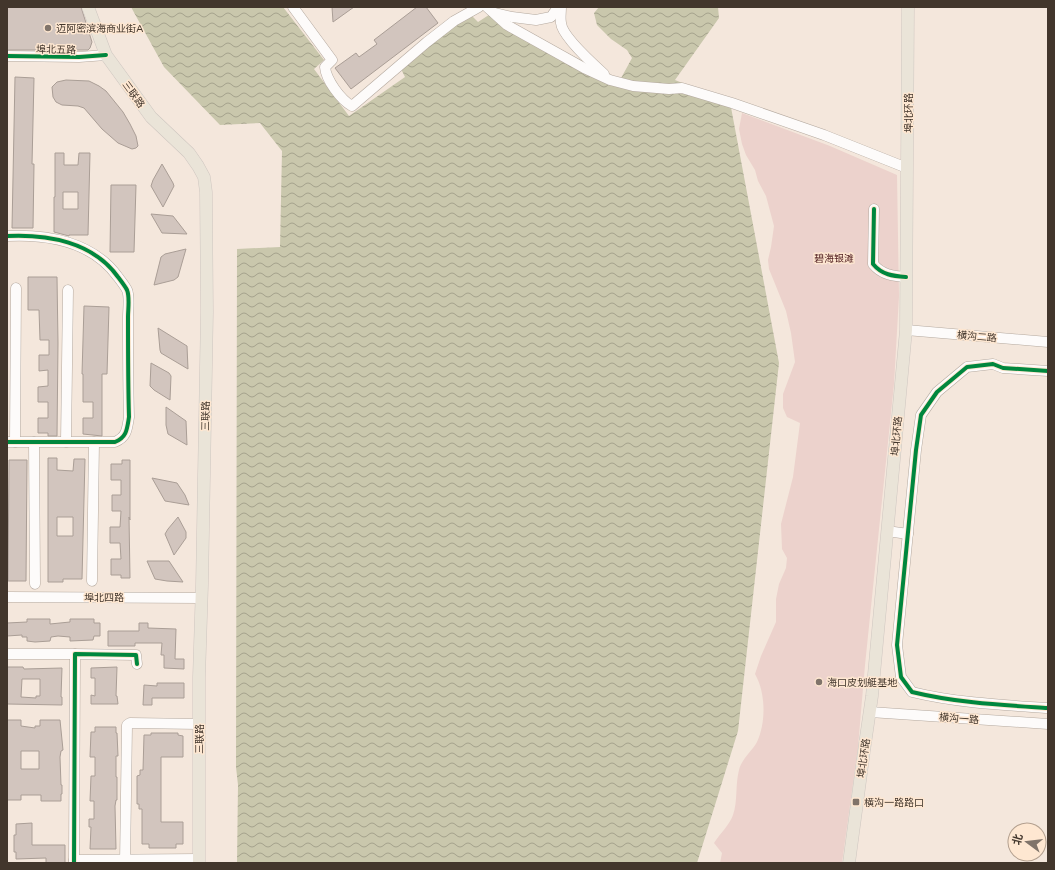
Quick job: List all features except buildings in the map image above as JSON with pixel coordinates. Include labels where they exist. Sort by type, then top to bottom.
[{"type":"main road","name":"三联路","points":[[88,7],[106,55],[150,117],[189,154],[198,166],[204,177],[206,192],[208,312],[199,677],[199,861]]},
{"type":"main road","name":"埠北环路","points":[[849,863],[870,712],[906,330],[908,7]]},
{"type":"street","points":[[292,7],[332,60],[325,67],[326,74],[334,88],[348,104],[352,106],[454,21],[479,7]]},
{"type":"street","points":[[491,11],[512,17],[536,20],[551,17],[560,7]]},
{"type":"street","points":[[560,7],[561,24],[565,33],[587,60],[610,80]]},
{"type":"street","points":[[491,11],[507,25],[584,68],[610,80],[633,86],[669,89],[682,88],[732,103],[824,135],[908,168]]},
{"type":"street","name":"埠北五路","points":[[7,56],[79,57],[106,55]]},
{"type":"street","points":[[874,209],[873,264],[878,271],[889,275],[906,277]]},
{"type":"street","points":[[7,236],[37,236],[68,242],[82,248],[92,253],[112,268],[128,291],[129,417],[127,430],[122,439],[115,442],[11,442],[16,288]]},
{"type":"street","points":[[66,442],[68,290]]},
{"type":"street","name":"横沟二路","points":[[906,330],[1048,342]]},
{"type":"street","points":[[1048,371],[1003,368],[994,364],[967,367],[937,392],[921,415],[916,450],[897,645],[902,677],[912,692],[931,697],[975,703],[1048,708]]},
{"type":"street","points":[[34,442],[35,584]]},
{"type":"street","points":[[92,581],[94,442]]},
{"type":"street","points":[[887,531],[908,534]]},
{"type":"street","name":"埠北四路","points":[[7,597],[202,598]]},
{"type":"street","points":[[7,654],[136,655],[137,664]]},
{"type":"street","points":[[75,654],[74,862],[199,861]]},
{"type":"street","name":"横沟一路","points":[[870,712],[1048,724]]},
{"type":"street","points":[[125,861],[127,725],[130,723],[199,724]]},
{"type":"green space","name":"碧海银滩","points":[[742,113],[830,146],[897,175],[899,296],[894,384],[858,747],[842,863],[720,863],[722,853],[714,843],[733,815],[740,766],[757,742],[762,726],[764,708],[763,699],[759,682],[755,674],[776,622],[776,599],[779,584],[786,568],[787,558],[782,549],[781,524],[793,477],[800,423],[787,417],[783,408],[783,394],[795,362],[791,333],[786,311],[769,269],[768,260],[774,226],[766,196],[742,144],[739,129]]},
{"type":"water","points":[[131,7],[283,7],[324,60],[314,69],[349,116],[405,77],[401,69],[470,14],[478,22],[492,13],[620,80],[632,58],[627,50],[611,39],[597,25],[594,13],[599,7],[718,7],[719,18],[675,80],[730,102],[779,363],[738,731],[697,863],[237,863],[237,249],[280,247],[282,151],[260,123],[220,125],[164,67]]},
{"type":"cycle path","points":[[7,56],[79,57],[106,55]]},
{"type":"cycle path","points":[[874,209],[873,264],[884,273],[906,277]]},
{"type":"cycle path","points":[[7,236],[54,239],[83,248],[108,265],[124,285],[127,290],[129,300],[129,417],[127,429],[122,438],[115,442],[7,442]]},
{"type":"cycle path","points":[[1048,371],[1003,368],[993,364],[967,367],[937,392],[921,415],[916,450],[897,645],[901,677],[912,692],[946,699],[997,705],[1048,708]]},
{"type":"cycle path","points":[[74,863],[75,654],[136,655],[137,664]]},
{"type":"place","name":"迈阿密滨海商业街A","points":[[48,28]]},
{"type":"place","name":"海口皮划艇基地","points":[[819,682]]},
{"type":"place","name":"横沟一路路口","points":[[856,802]]}]
